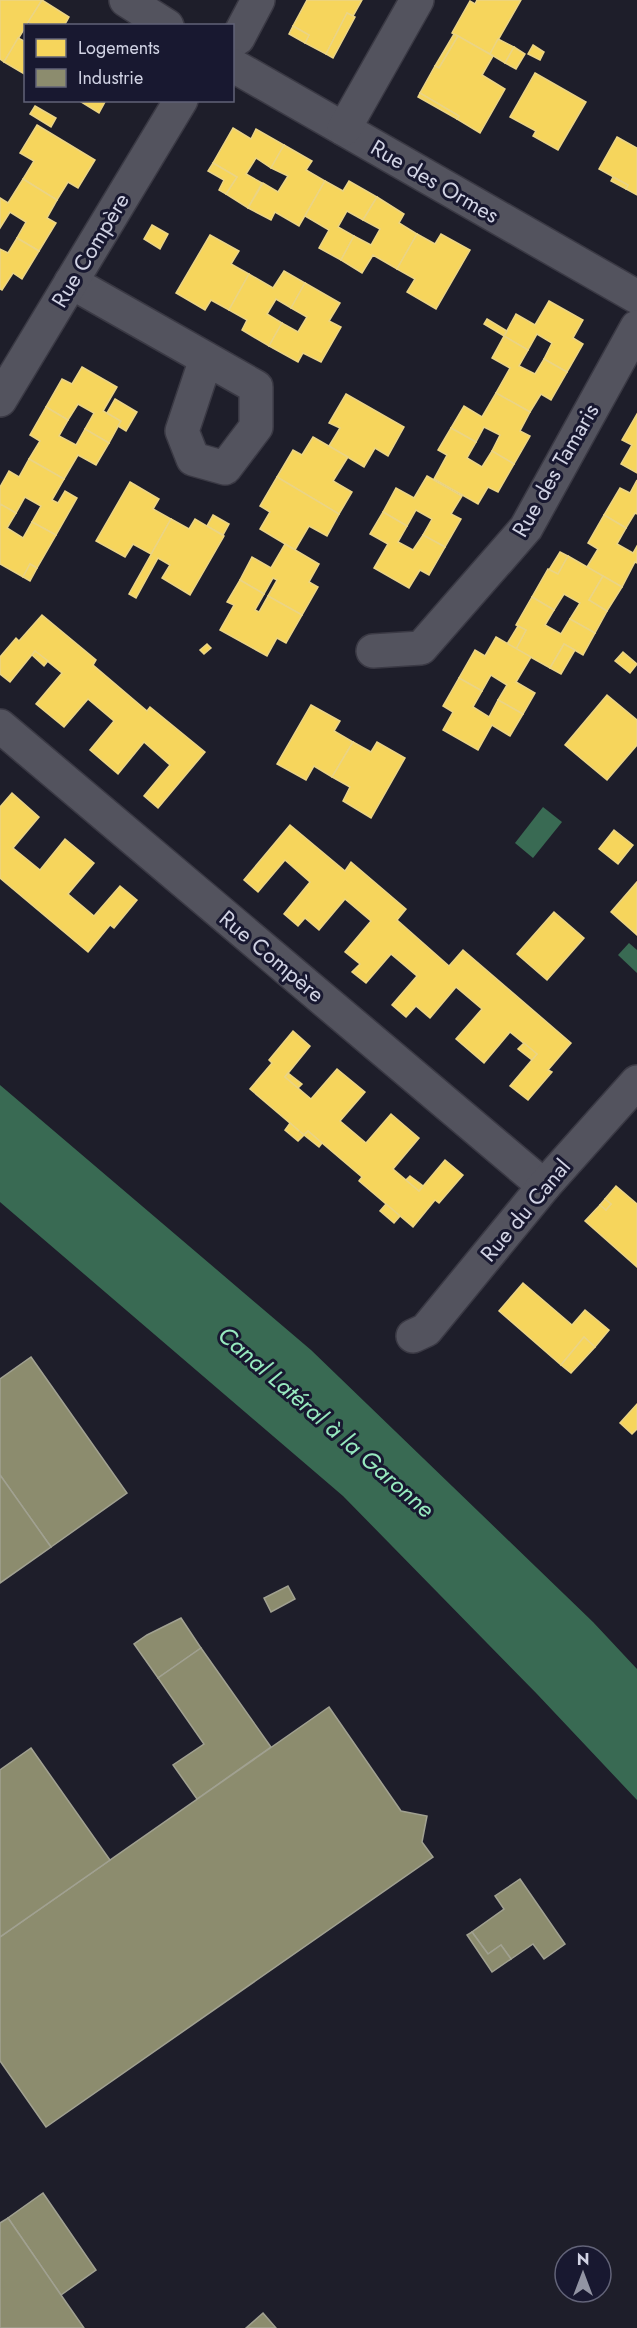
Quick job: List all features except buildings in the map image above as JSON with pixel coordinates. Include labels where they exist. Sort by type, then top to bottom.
[{"type":"street","points":[[126,0],[164,24]]},
{"type":"street","points":[[234,39],[238,38],[258,0]]},
{"type":"street","points":[[344,129],[417,0]]},
{"type":"street","name":"Rue des Ormes","points":[[234,66],[637,297]]},
{"type":"street","name":"Rue Compère","points":[[0,399],[180,102]]},
{"type":"street","points":[[71,282],[206,359]]},
{"type":"street","name":"Rue des Tamaris","points":[[373,651],[421,648],[526,528],[637,327]]},
{"type":"street","name":"Rue Compère","points":[[0,726],[544,1186]]},
{"type":"street","name":"Rue du Canal","points":[[413,1336],[426,1330],[544,1186],[637,1082]]},
{"type":"water","points":[[543,807],[562,822],[533,858],[515,843]]},
{"type":"water","points":[[629,943],[637,950],[637,973],[618,955]]},
{"type":"water","name":"Canal Latéral à la Garonne","points":[[0,1085],[311,1350],[593,1622],[637,1669],[637,1800],[537,1694],[343,1496],[0,1202]]}]
